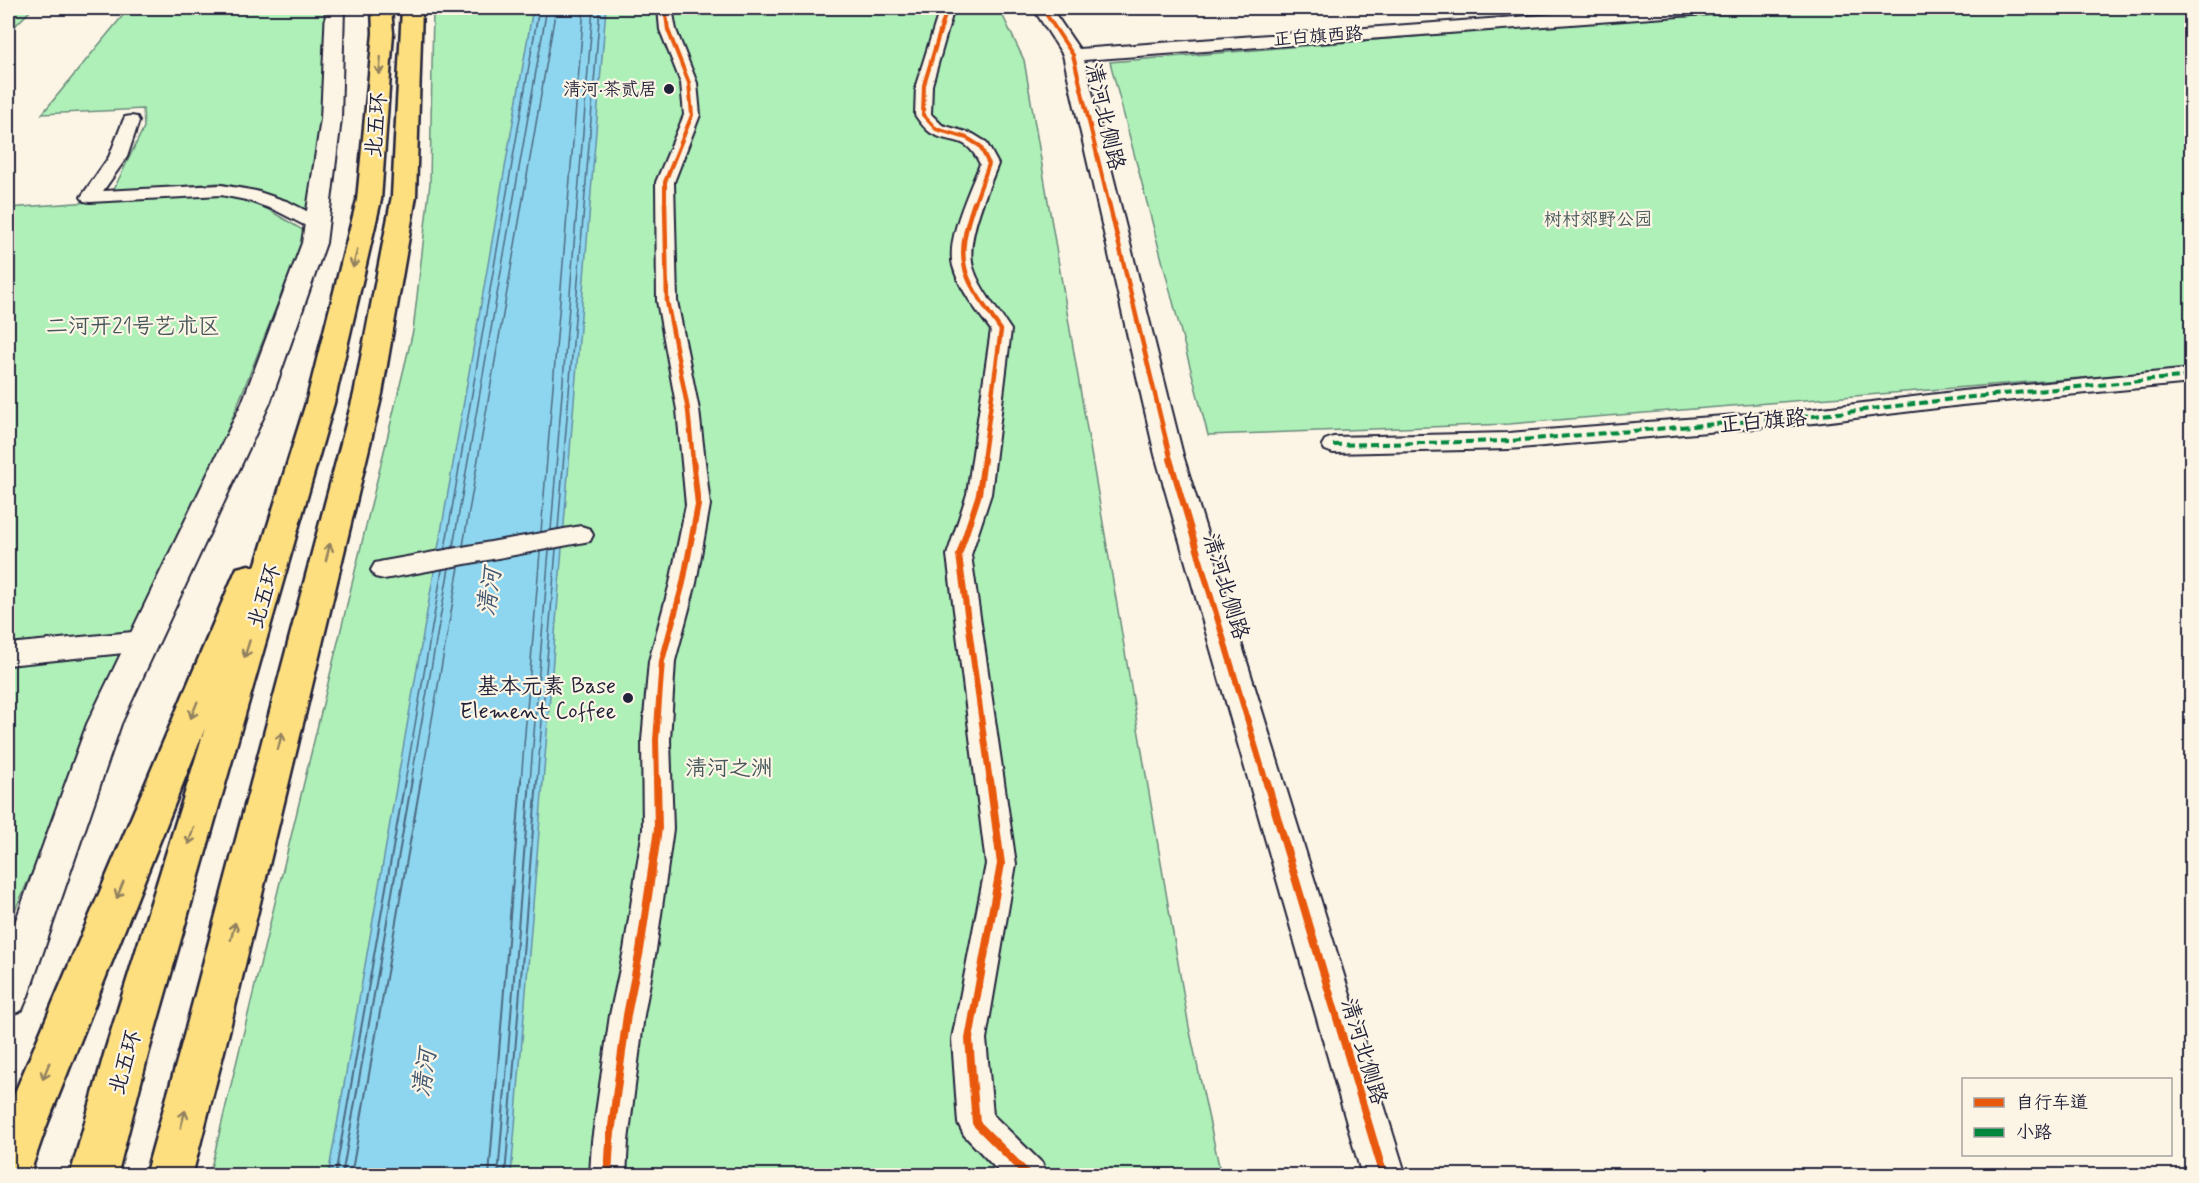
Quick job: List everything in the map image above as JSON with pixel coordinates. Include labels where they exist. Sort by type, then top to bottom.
[{"type":"highway","name":"北五环","points":[[93,1176],[127,1051],[320,403],[369,200],[383,33],[382,8]]},
{"type":"highway","name":"北五环","points":[[168,1176],[210,1021],[368,394],[404,196],[412,8]]},
{"type":"highway","points":[[8,1171],[23,1127],[320,403]]},
{"type":"street","points":[[8,996],[104,724],[256,403],[314,243],[331,119],[335,8]]},
{"type":"street","points":[[608,1176],[610,1141],[627,1015],[640,950],[658,828],[656,740],[662,661],[683,583],[698,506],[688,410],[667,301],[665,182],[692,115],[689,83],[668,30],[665,8]]},
{"type":"street","points":[[944,8],[945,15],[924,85],[923,115],[936,129],[967,138],[980,146],[989,165],[970,216],[962,264],[982,303],[1001,330],[979,494],[959,555],[1000,864],[969,1039],[976,1123],[1029,1176]]},
{"type":"street","name":"清河北侧路","points":[[1042,8],[1073,55],[1169,455],[1384,1176]]},
{"type":"street","name":"正白旗西路","points":[[1073,55],[1613,10],[1706,8]]},
{"type":"street","points":[[131,121],[118,157],[90,197],[221,190],[250,195],[282,206],[317,224]]},
{"type":"street","name":"正白旗路","points":[[1333,445],[1509,441],[1814,416],[1962,398],[2192,376]]},
{"type":"street","points":[[384,570],[581,535]]},
{"type":"street","points":[[8,654],[143,641]]},
{"type":"green space","points":[[8,8],[33,8],[8,33]]},
{"type":"green space","points":[[129,8],[331,8],[324,122],[308,212],[247,188],[219,183],[113,191],[144,127],[143,109],[42,114]]},
{"type":"green space","name":"清河之洲","points":[[433,8],[999,8],[1024,60],[1189,1027],[1221,1175],[209,1176],[413,331],[430,183]]},
{"type":"green space","name":"树村郊野公园","points":[[1866,8],[2191,8],[2191,369],[1509,424],[1208,435],[1110,62],[1613,20]]},
{"type":"green space","name":"二河开21号艺术区","points":[[213,193],[254,201],[306,232],[218,454],[8,926],[8,208]]},
{"type":"water","name":"清河","points":[[533,8],[606,8],[511,1175],[328,1176]]},
{"type":"marked path","points":[[1333,445],[1509,441],[1814,416],[1962,398],[2192,376]]},
{"type":"cycle path","points":[[608,1176],[610,1141],[627,1015],[640,950],[658,829],[656,740],[662,661],[683,583],[698,505],[688,410],[667,301],[665,182],[692,115],[689,83],[668,30],[665,8]]},
{"type":"cycle path","points":[[944,8],[945,15],[924,85],[923,115],[936,129],[967,138],[980,146],[989,164],[967,225],[962,262],[972,287],[1001,330],[979,494],[959,555],[1001,864],[969,1039],[976,1123],[1029,1176]]},
{"type":"cycle path","points":[[1042,8],[1073,55],[1169,455],[1384,1176]]},
{"type":"place","name":"清河·茶贰居","points":[[669,89]]},
{"type":"place","name":"基本元素 Base Element Coffee","points":[[628,698]]}]
